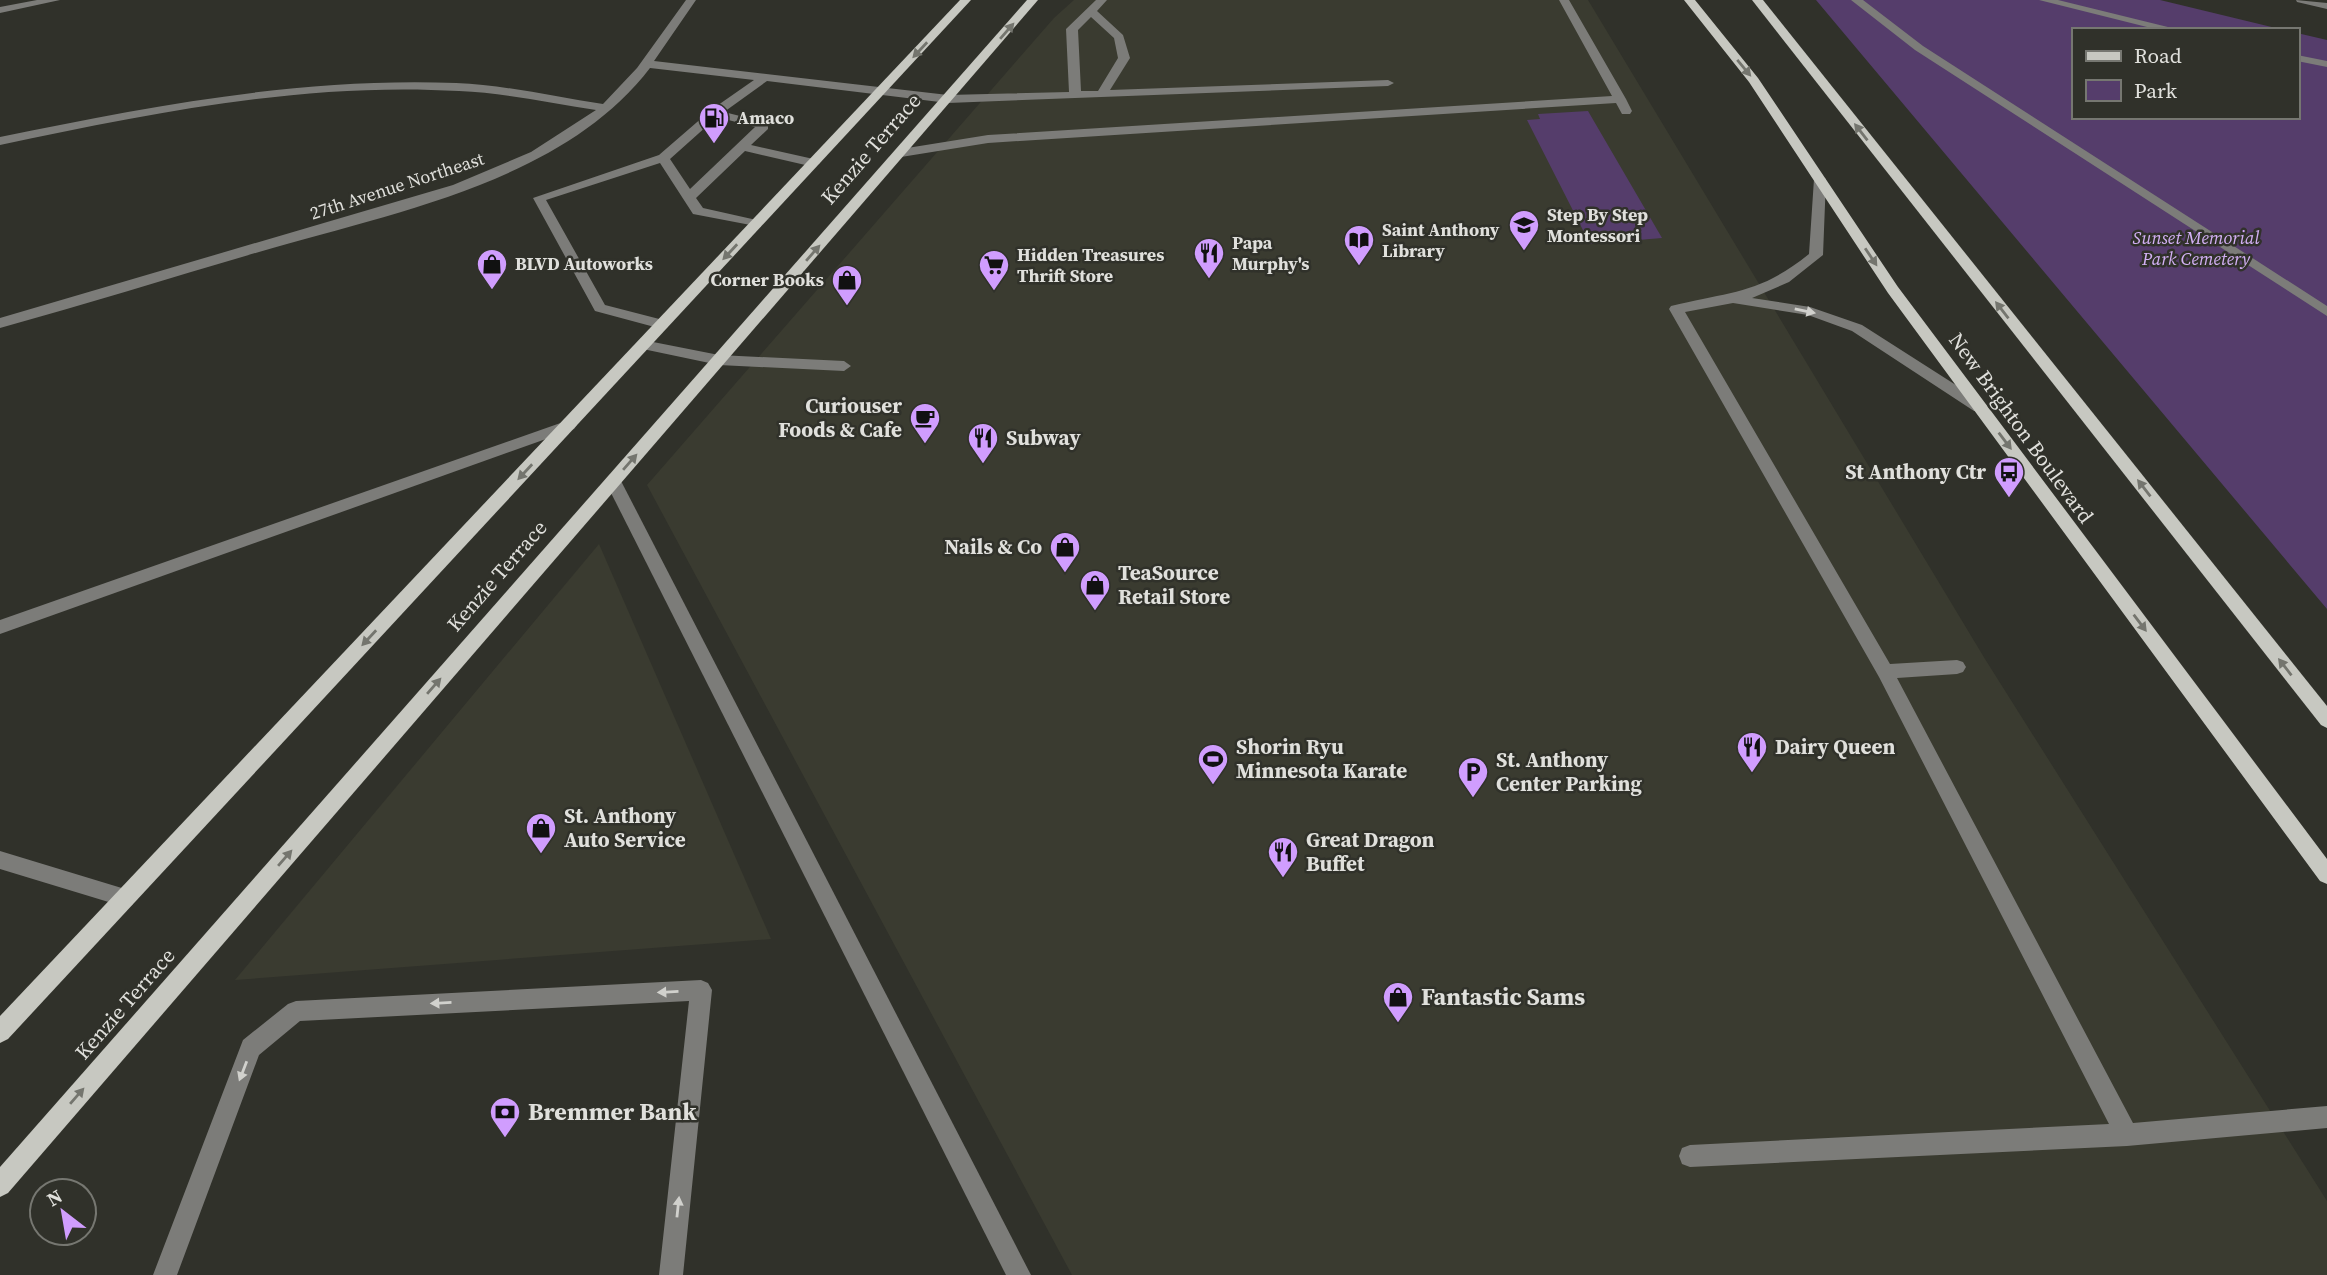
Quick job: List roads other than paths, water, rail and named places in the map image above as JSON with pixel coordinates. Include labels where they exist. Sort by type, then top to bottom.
[{"type":"main road","name":"Kenzie Terrace","points":[[0,1032],[966,0]]},
{"type":"main road","name":"Kenzie Terrace","points":[[0,1185],[1033,0]]},
{"type":"main road","points":[[1678,0],[1700,16]]},
{"type":"main road","name":"New Brighton Boulevard","points":[[1689,0],[1754,80],[1893,290],[2327,876]]},
{"type":"main road","points":[[1757,0],[2327,720]]},
{"type":"street","points":[[0,10],[55,0]]},
{"type":"street","name":"27th Avenue Northeast","points":[[0,323],[412,203],[488,176],[555,144],[606,108],[648,64],[691,0]]},
{"type":"street","points":[[1075,95],[1072,29],[1102,0]]},
{"type":"street","points":[[901,153],[988,139],[1623,105],[1564,0]]},
{"type":"street","points":[[1856,0],[1919,48],[2327,312]]},
{"type":"street","points":[[2044,0],[2166,28]]},
{"type":"street","points":[[2301,0],[2327,6]]},
{"type":"street","points":[[1091,12],[1119,37],[1124,58],[1101,95]]},
{"type":"street","points":[[2299,58],[2327,65]]},
{"type":"street","points":[[648,64],[948,99],[1388,83]]},
{"type":"street","points":[[662,324],[600,308],[539,198],[663,158],[715,113],[764,78]]},
{"type":"street","points":[[0,141],[137,112],[262,94],[356,88],[459,87],[606,108]]},
{"type":"street","points":[[689,197],[764,126],[715,113]]},
{"type":"street","points":[[743,147],[814,163]]},
{"type":"street","points":[[663,158],[698,211],[757,224]]},
{"type":"street","points":[[1738,300],[1793,274],[1816,255],[1820,179]]},
{"type":"street","points":[[1979,407],[1857,328],[1810,311],[1738,300],[1676,309],[1885,672],[2127,1135]]},
{"type":"street","points":[[643,345],[719,360],[844,366]]},
{"type":"street","points":[[0,627],[569,425]]},
{"type":"street","points":[[613,481],[1019,1275]]},
{"type":"street","points":[[1885,672],[1957,667]]},
{"type":"street","points":[[0,860],[125,898]]},
{"type":"street","points":[[165,1275],[251,1048],[296,1011],[701,990],[671,1275]]},
{"type":"street","points":[[1690,1156],[2127,1135],[2327,1117]]},
{"type":"place","name":"Amaco","points":[[714,145]]},
{"type":"place","name":"Step By Step Montessori","points":[[1524,252]]},
{"type":"place","name":"Saint Anthony Library","points":[[1359,267]]},
{"type":"place","name":"Papa Murphy's","points":[[1209,280]]},
{"type":"place","name":"BLVD Autoworks","points":[[492,291]]},
{"type":"place","name":"Hidden Treasures Thrift Store","points":[[994,292]]},
{"type":"place","name":"Corner Books","points":[[847,307]]},
{"type":"place","name":"Curiouser Foods & Cafe","points":[[925,445]]},
{"type":"place","name":"Subway","points":[[983,465]]},
{"type":"place","name":"St Anthony Ctr","points":[[2009,499]]},
{"type":"place","name":"Nails & Co","points":[[1065,574]]},
{"type":"place","name":"TeaSource Retail Store","points":[[1095,612]]},
{"type":"place","name":"Dairy Queen","points":[[1752,774]]},
{"type":"place","name":"Shorin Ryu Minnesota Karate","points":[[1213,786]]},
{"type":"place","name":"St. Anthony Center Parking","points":[[1473,799]]},
{"type":"place","name":"St. Anthony Auto Service","points":[[541,855]]},
{"type":"place","name":"Great Dragon Buffet","points":[[1283,879]]},
{"type":"place","name":"Fantastic Sams","points":[[1398,1024]]},
{"type":"place","name":"Bremmer Bank","points":[[505,1139]]},
{"type":"park label","name":"Sunset Memorial Park Cemetery","points":[[2196,248]]}]
